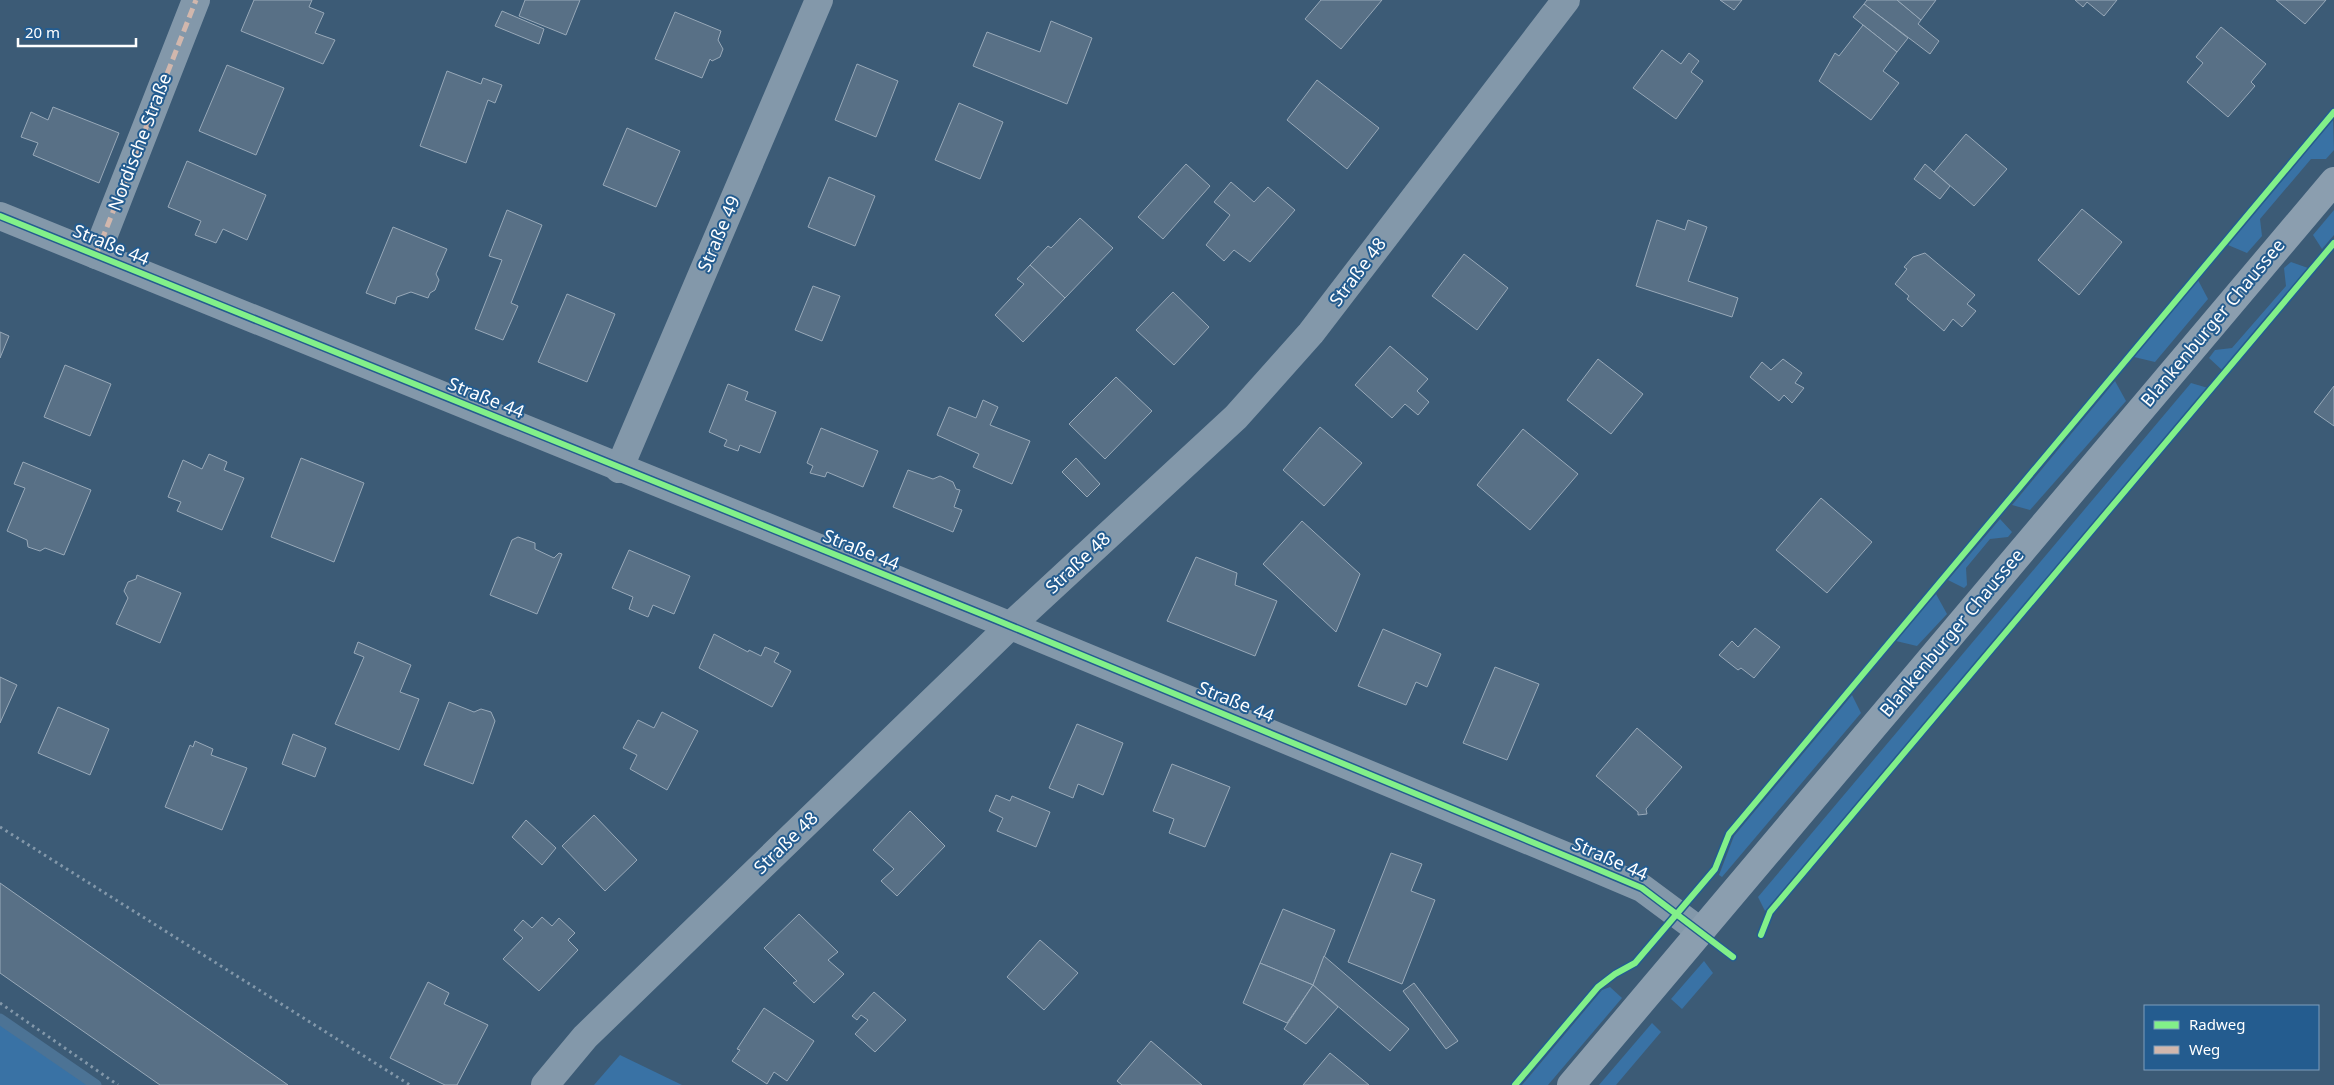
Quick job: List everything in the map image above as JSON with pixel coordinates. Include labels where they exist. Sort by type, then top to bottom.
[{"type":"main road","name":"Blankenburger Chaussee","points":[[1571,1085],[2334,181]]},
{"type":"street","name":"Nordische Straße","points":[[96,255],[196,0]]},
{"type":"street","name":"Straße 49","points":[[619,469],[819,0]]},
{"type":"street","name":"Straße 48","points":[[544,1085],[585,1037],[1010,626],[1236,417],[1311,333],[1566,0]]},
{"type":"street","name":"Straße 44","points":[[0,216],[619,469],[1010,626],[1642,888],[1700,931]]},
{"type":"path","points":[[0,827],[410,1085]]},
{"type":"path","points":[[0,1003],[118,1085]]},
{"type":"shaded area","points":[[2333,120],[2334,150],[2326,159],[2311,159],[2260,219],[2262,236],[2247,253],[2228,245]]},
{"type":"shaded area","points":[[2334,210],[2334,235],[2322,249],[2313,235]]},
{"type":"shaded area","points":[[2291,262],[2308,268],[2222,370],[2209,358],[2215,350],[2232,348],[2286,286],[2284,268]]},
{"type":"shaded area","points":[[2198,280],[2208,299],[2155,362],[2134,357]]},
{"type":"shaded area","points":[[2115,381],[2126,401],[2030,510],[2012,505]]},
{"type":"shaded area","points":[[2191,383],[2208,388],[1765,911],[1758,897]]},
{"type":"shaded area","points":[[2000,519],[2012,532],[2008,537],[1990,539],[1966,568],[1967,585],[1964,588],[1948,580]]},
{"type":"shaded area","points":[[1936,594],[1947,614],[1917,646],[1896,641]]},
{"type":"shaded area","points":[[1852,695],[1861,713],[1722,877],[1719,875],[1734,836]]},
{"type":"shaded area","points":[[1704,961],[1713,973],[1682,1009],[1671,999]]},
{"type":"shaded area","points":[[1610,987],[1622,998],[1548,1085],[1522,1085],[1602,990]]},
{"type":"shaded area","points":[[0,1019],[95,1085],[0,1085]]},
{"type":"shaded area","points":[[1652,1023],[1661,1032],[1616,1085],[1599,1085]]},
{"type":"shaded area","points":[[620,1055],[682,1085],[594,1085]]},
{"type":"building","points":[[254,0],[312,0],[309,7],[324,13],[315,33],[335,40],[323,64],[241,31]]},
{"type":"building","points":[[525,0],[580,0],[566,35],[519,16]]},
{"type":"building","points":[[1321,0],[1382,0],[1341,49],[1305,19]]},
{"type":"building","points":[[1720,0],[1742,0],[1734,10]]},
{"type":"building","points":[[1867,0],[1897,0],[1921,20],[1918,24],[1939,41],[1930,54],[1864,4]]},
{"type":"building","points":[[1897,0],[1936,0],[1921,20]]},
{"type":"building","points":[[2075,0],[2117,0],[2104,16],[2087,2],[2083,7]]},
{"type":"building","points":[[2276,0],[2326,0],[2305,24]]},
{"type":"building","points":[[1864,4],[1908,38],[1897,52],[1853,17]]},
{"type":"building","points":[[502,11],[544,29],[539,44],[495,26]]},
{"type":"building","points":[[675,12],[721,31],[718,40],[723,49],[720,57],[712,61],[710,59],[702,78],[655,59]]},
{"type":"building","points":[[1051,21],[1092,38],[1067,104],[973,66],[987,32],[1040,52]]},
{"type":"building","points":[[1863,25],[1897,52],[1883,71],[1899,83],[1871,120],[1819,81],[1835,53],[1839,56]]},
{"type":"building","points":[[2221,27],[2266,64],[2251,82],[2255,86],[2228,117],[2187,82],[2203,63],[2196,57]]},
{"type":"building","points":[[1662,50],[1681,64],[1689,53],[1699,61],[1691,72],[1703,81],[1676,119],[1633,88]]},
{"type":"building","points":[[857,64],[898,81],[876,137],[835,120]]},
{"type":"building","points":[[227,65],[284,88],[256,155],[199,131]]},
{"type":"building","points":[[447,71],[481,84],[483,78],[502,85],[495,103],[488,100],[466,163],[420,146]]},
{"type":"building","points":[[1317,80],[1379,128],[1347,169],[1287,120]]},
{"type":"building","points":[[959,103],[1003,122],[980,179],[935,160]]},
{"type":"building","points":[[53,107],[119,133],[99,183],[33,155],[38,143],[21,137],[31,112],[48,120]]},
{"type":"building","points":[[627,128],[680,151],[656,207],[603,185]]},
{"type":"building","points":[[1966,134],[2007,169],[1974,206],[1934,172]]},
{"type":"building","points":[[187,161],[266,195],[247,240],[223,229],[216,243],[195,235],[201,221],[168,207]]},
{"type":"building","points":[[1186,164],[1210,186],[1163,239],[1138,217]]},
{"type":"building","points":[[1925,164],[1950,186],[1940,199],[1914,179]]},
{"type":"building","points":[[829,177],[875,196],[855,246],[808,227]]},
{"type":"building","points":[[1231,182],[1254,202],[1268,187],[1295,210],[1250,262],[1234,250],[1224,261],[1206,245],[1230,215],[1214,202]]},
{"type":"building","points":[[2082,209],[2122,242],[2079,295],[2038,260]]},
{"type":"building","points":[[507,210],[542,225],[511,303],[518,306],[503,340],[475,329],[502,260],[489,256]]},
{"type":"building","points":[[1080,218],[1113,248],[1065,298],[1030,265],[1048,246],[1051,248]]},
{"type":"building","points":[[1657,220],[1685,230],[1688,220],[1707,227],[1688,281],[1738,298],[1732,317],[1636,286]]},
{"type":"building","points":[[393,227],[447,249],[436,274],[439,280],[435,290],[430,293],[428,298],[411,292],[397,297],[395,304],[366,293]]},
{"type":"building","points":[[1925,253],[1975,295],[1967,304],[1976,311],[1962,327],[1953,319],[1944,331],[1907,299],[1909,296],[1895,284],[1907,269],[1904,267],[1913,257]]},
{"type":"building","points":[[1464,254],[1508,288],[1477,330],[1432,296]]},
{"type":"building","points":[[1030,265],[1065,298],[1023,342],[995,315],[1024,284],[1017,279]]},
{"type":"building","points":[[813,286],[840,296],[822,341],[795,330]]},
{"type":"building","points":[[1173,292],[1209,327],[1174,365],[1136,330]]},
{"type":"building","points":[[567,294],[615,314],[587,382],[538,362]]},
{"type":"building","points":[[0,332],[9,336],[0,358]]},
{"type":"building","points":[[1390,346],[1428,379],[1417,391],[1429,402],[1418,415],[1405,404],[1392,418],[1355,385]]},
{"type":"building","points":[[1598,359],[1643,394],[1611,434],[1567,400]]},
{"type":"building","points":[[1783,359],[1802,373],[1795,383],[1804,388],[1792,403],[1784,395],[1779,401],[1750,377],[1762,362],[1771,370]]},
{"type":"building","points":[[65,365],[111,384],[90,436],[44,417]]},
{"type":"building","points":[[1116,377],[1152,411],[1105,459],[1069,424]]},
{"type":"building","points":[[728,384],[748,392],[745,400],[776,412],[760,453],[740,445],[738,451],[724,446],[727,440],[709,432]]},
{"type":"building","points":[[2334,386],[2334,426],[2314,412]]},
{"type":"building","points":[[983,400],[998,407],[990,425],[1030,441],[1012,484],[973,467],[979,454],[937,435],[949,407],[976,418]]},
{"type":"building","points":[[1320,427],[1362,463],[1324,506],[1283,470]]},
{"type":"building","points":[[821,428],[878,451],[863,487],[827,472],[825,477],[810,473],[813,466],[807,463]]},
{"type":"building","points":[[1523,429],[1578,474],[1530,530],[1477,485]]},
{"type":"building","points":[[209,454],[227,462],[224,470],[244,478],[222,530],[177,511],[181,502],[168,497],[183,460],[202,469]]},
{"type":"building","points":[[301,458],[364,483],[334,562],[271,537]]},
{"type":"building","points":[[1076,458],[1100,484],[1087,497],[1062,472]]},
{"type":"building","points":[[23,462],[91,490],[64,555],[45,548],[40,551],[28,547],[27,540],[7,531],[25,488],[14,484]]},
{"type":"building","points":[[908,470],[933,479],[940,476],[953,482],[956,489],[960,490],[954,507],[962,510],[953,532],[893,507]]},
{"type":"building","points":[[1821,498],[1872,542],[1827,593],[1776,550]]},
{"type":"building","points":[[1302,521],[1360,574],[1336,632],[1263,564]]},
{"type":"building","points":[[518,537],[535,543],[535,549],[554,558],[559,553],[562,554],[537,614],[490,595],[512,540]]},
{"type":"building","points":[[629,550],[690,576],[674,614],[653,605],[648,617],[629,609],[633,597],[612,588]]},
{"type":"building","points":[[1196,557],[1237,573],[1235,585],[1277,601],[1255,656],[1167,621]]},
{"type":"building","points":[[137,575],[181,593],[160,643],[116,624],[128,598],[124,591],[128,582],[136,579]]},
{"type":"building","points":[[1755,628],[1780,647],[1754,678],[1741,668],[1738,670],[1719,655],[1732,641],[1738,647]]},
{"type":"building","points":[[1383,629],[1441,654],[1427,687],[1416,682],[1406,705],[1358,686]]},
{"type":"building","points":[[714,634],[748,652],[749,650],[761,656],[765,647],[779,653],[774,662],[791,671],[772,707],[699,668]]},
{"type":"building","points":[[358,642],[411,665],[400,692],[419,699],[399,750],[335,724],[364,657],[354,653]]},
{"type":"building","points":[[1495,667],[1539,684],[1507,760],[1463,743]]},
{"type":"building","points":[[0,677],[17,685],[0,723]]},
{"type":"building","points":[[449,702],[474,712],[481,709],[491,712],[495,721],[473,784],[424,765]]},
{"type":"building","points":[[58,707],[109,729],[90,775],[38,753]]},
{"type":"building","points":[[662,712],[698,731],[667,790],[630,769],[637,755],[623,748],[638,720],[654,728]]},
{"type":"building","points":[[1077,724],[1123,743],[1103,795],[1078,784],[1073,798],[1049,788]]},
{"type":"building","points":[[1637,728],[1682,767],[1646,809],[1647,814],[1638,815],[1638,812],[1596,776]]},
{"type":"building","points":[[293,734],[326,748],[315,777],[282,764]]},
{"type":"building","points":[[195,741],[213,749],[211,755],[247,768],[222,830],[165,807],[190,745],[193,747]]},
{"type":"building","points":[[1172,764],[1230,787],[1205,847],[1169,833],[1174,819],[1153,811]]},
{"type":"building","points":[[996,795],[1010,801],[1012,796],[1050,812],[1036,847],[997,831],[1003,818],[989,811]]},
{"type":"building","points":[[910,811],[945,846],[897,896],[881,881],[894,869],[873,850]]},
{"type":"building","points":[[594,815],[637,860],[605,891],[562,846]]},
{"type":"building","points":[[526,820],[556,848],[542,865],[512,837]]},
{"type":"building","points":[[1391,853],[1422,864],[1411,891],[1435,900],[1402,984],[1348,962]]},
{"type":"building","points":[[0,883],[288,1085],[160,1085],[0,973]]},
{"type":"building","points":[[1283,909],[1335,930],[1313,985],[1260,963]]},
{"type":"building","points":[[799,914],[838,952],[828,960],[844,974],[814,1003],[793,983],[797,981],[764,948]]},
{"type":"building","points":[[542,917],[552,926],[559,918],[575,933],[568,940],[578,950],[539,991],[503,959],[523,938],[514,930],[523,920],[532,928]]},
{"type":"building","points":[[1040,940],[1078,973],[1044,1010],[1007,977]]},
{"type":"building","points":[[1324,956],[1409,1029],[1390,1051],[1313,985]]},
{"type":"building","points":[[1260,963],[1313,985],[1287,1023],[1243,1003]]},
{"type":"building","points":[[428,982],[449,993],[444,1004],[488,1025],[457,1085],[445,1085],[390,1058]]},
{"type":"building","points":[[1414,983],[1458,1041],[1446,1049],[1403,991]]},
{"type":"building","points":[[1313,985],[1338,1007],[1306,1044],[1284,1029]]},
{"type":"building","points":[[874,992],[906,1020],[875,1052],[855,1034],[868,1020],[861,1015],[857,1020],[852,1016]]},
{"type":"building","points":[[764,1008],[814,1041],[787,1081],[774,1072],[767,1084],[732,1061],[740,1050],[737,1049]]},
{"type":"building","points":[[1151,1041],[1202,1085],[1122,1085],[1117,1081]]},
{"type":"building","points":[[1330,1053],[1369,1085],[1303,1085]]},
{"type":"waterway","points":[[0,1019],[96,1085]]},
{"type":"marked path","points":[[96,255],[196,0]]},
{"type":"cycle path","points":[[1515,1085],[1598,987],[1615,974],[1635,963],[1715,869],[1729,834],[2334,112]]},
{"type":"cycle path","points":[[0,216],[994,619],[1642,888],[1733,957]]},
{"type":"cycle path","points":[[1761,935],[1770,912],[2334,243]]}]
